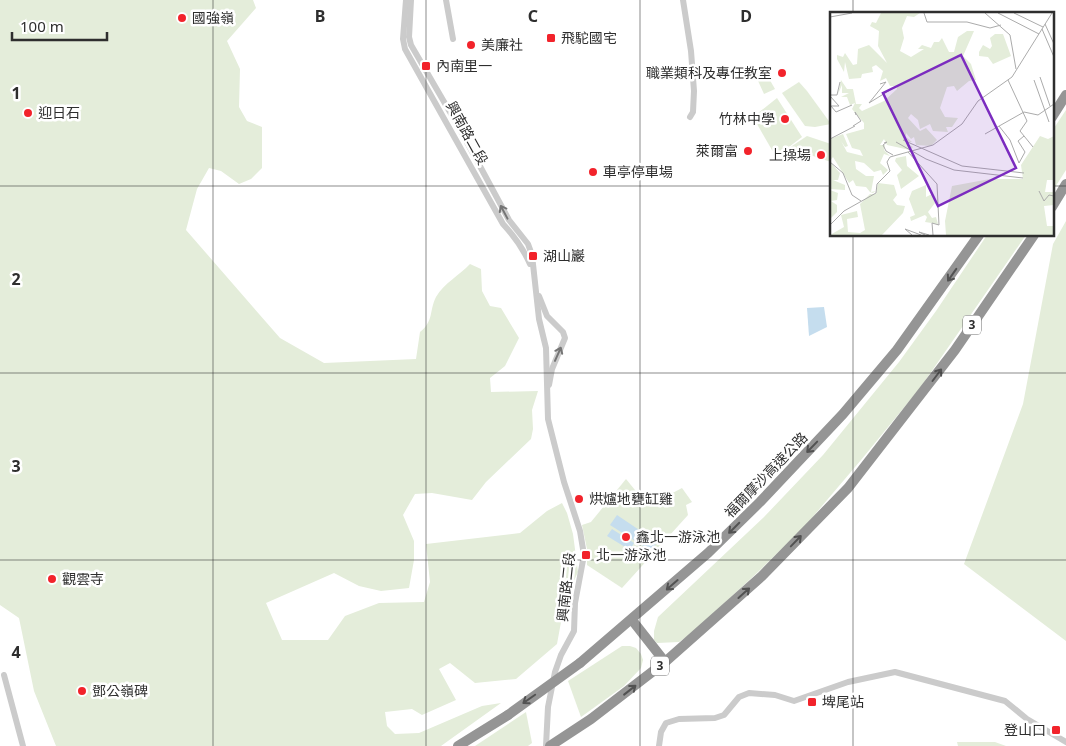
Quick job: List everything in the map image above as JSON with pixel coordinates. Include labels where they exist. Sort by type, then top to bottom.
[{"type":"highway","points":[[1054,114],[1066,95]]},
{"type":"highway","points":[[1054,204],[1066,184]]},
{"type":"highway","name":"福爾摩沙高速公路","points":[[458,746],[508,715],[580,664],[708,553],[760,502],[846,411],[897,350],[978,236]]},
{"type":"highway","name":"3","points":[[550,746],[591,719],[665,662],[762,576],[848,488],[955,350],[1033,236]]},
{"type":"highway","points":[[632,620],[665,662]]},
{"type":"street","name":"興南路二段","points":[[406,0],[403,39],[405,49],[503,224],[514,235],[533,269]]},
{"type":"street","name":"興南路二段","points":[[411,0],[409,37],[411,45],[461,131],[509,220],[528,244],[532,255],[539,319],[546,348],[548,419],[564,482],[580,531],[584,555],[575,603],[574,631],[561,655],[555,672],[548,707],[546,746]]},
{"type":"street","points":[[446,0],[453,39]]},
{"type":"street","points":[[684,0],[694,91],[693,112],[690,117]]},
{"type":"street","name":"興南路二段","points":[[535,282],[547,316],[563,332],[564,338],[552,369],[546,401]]},
{"type":"street","points":[[659,746],[660,732],[666,723],[678,719],[715,718],[724,715],[739,697],[749,693],[775,695],[794,701],[848,682],[895,672],[1006,701],[1027,719],[1066,742]]},
{"type":"street","points":[[4,676],[23,746]]},
{"type":"green space","points":[[0,0],[253,0],[256,8],[227,41],[240,69],[239,107],[247,121],[262,127],[262,168],[251,179],[239,184],[221,171],[209,168],[197,189],[186,230],[280,338],[324,363],[416,359],[420,332],[431,316],[434,302],[439,292],[470,264],[481,269],[482,291],[490,306],[501,308],[519,338],[505,366],[490,378],[491,392],[538,391],[532,410],[533,429],[531,439],[486,482],[472,500],[432,493],[415,494],[403,515],[414,541],[414,560],[409,588],[381,591],[359,586],[334,573],[266,603],[282,640],[328,640],[345,616],[379,603],[424,602],[430,582],[426,544],[520,533],[547,511],[562,503],[573,534],[578,572],[565,600],[557,644],[516,679],[475,683],[450,663],[439,669],[456,700],[422,715],[412,709],[385,712],[387,726],[395,734],[419,733],[482,706],[501,703],[441,746],[56,746],[34,691],[19,618],[0,605]]},
{"type":"green space","points":[[763,68],[775,89],[764,94],[754,72]]},
{"type":"green space","points":[[799,82],[830,124],[815,127],[805,126],[782,93]]},
{"type":"green space","points":[[777,98],[802,137],[776,157],[753,117]]},
{"type":"green space","points":[[1066,110],[1066,170],[1054,189],[1054,128]]},
{"type":"green space","name":"上操場","points":[[807,136],[830,144],[830,162],[789,148]]},
{"type":"green space","points":[[1066,221],[1066,641],[964,564],[1023,404],[1053,244]]},
{"type":"green space","points":[[986,236],[1025,236],[920,388],[805,526],[693,632],[679,642],[657,643],[654,640],[654,631],[658,617],[764,517],[823,455],[899,362]]},
{"type":"green space","name":"鑫北一游泳池","points":[[626,479],[648,506],[682,488],[692,502],[686,505],[688,515],[622,588],[587,565],[587,549],[582,525],[591,522]]},
{"type":"green space","points":[[622,646],[636,648],[643,660],[641,668],[624,686],[581,717],[568,681]]},
{"type":"green space","points":[[526,712],[532,743],[528,746],[475,746]]},
{"type":"green space","points":[[957,742],[995,742],[1006,746],[958,746]]},
{"type":"water","points":[[824,307],[827,327],[809,336],[807,308]]},
{"type":"water","points":[[617,515],[657,542],[651,551],[610,525]]},
{"type":"water","points":[[612,529],[634,543],[630,550],[607,536]]},
{"type":"place","name":"國強嶺","points":[[182,18]]},
{"type":"place","name":"飛駝國宅","points":[[551,38]]},
{"type":"place","name":"美廉社","points":[[471,45]]},
{"type":"place","name":"內南里一","points":[[426,66]]},
{"type":"place","name":"職業類科及專任教室","points":[[782,73]]},
{"type":"place","name":"迎日石","points":[[28,113]]},
{"type":"place","name":"竹林中學","points":[[785,119]]},
{"type":"place","name":"萊爾富","points":[[748,151]]},
{"type":"place","name":"上操場","points":[[821,155]]},
{"type":"place","name":"車亭停車場","points":[[593,172]]},
{"type":"place","name":"湖山巖","points":[[533,256]]},
{"type":"place","name":"烘爐地甕缸雞","points":[[579,499]]},
{"type":"place","name":"鑫北一游泳池","points":[[626,537]]},
{"type":"place","name":"北一游泳池","points":[[586,555]]},
{"type":"place","name":"觀雲寺","points":[[52,579]]},
{"type":"place","name":"鄧公嶺碑","points":[[82,691]]},
{"type":"place","name":"埤尾站","points":[[812,702]]},
{"type":"place","name":"登山口","points":[[1056,730]]}]
